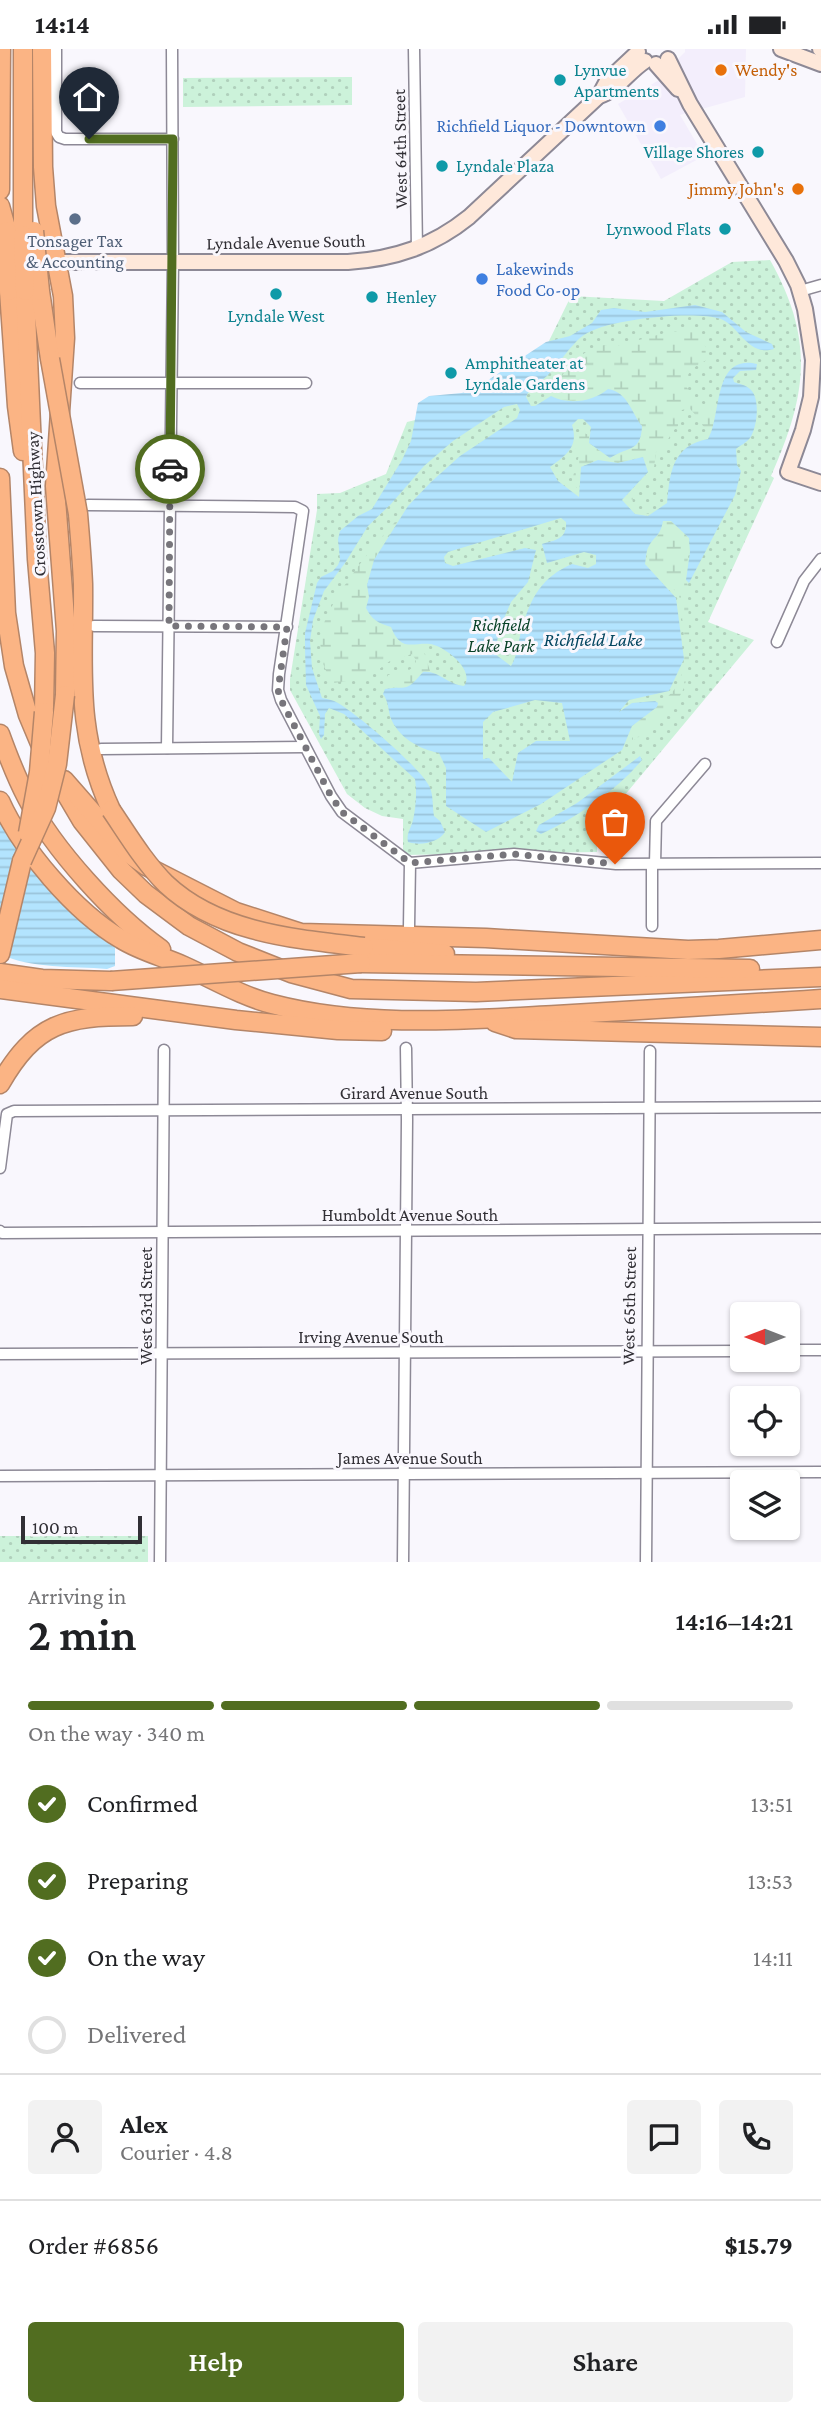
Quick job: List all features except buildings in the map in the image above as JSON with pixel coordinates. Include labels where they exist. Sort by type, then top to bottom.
[{"type":"highway","points":[[0,190],[1,49]]},
{"type":"highway","name":"Crosstown Highway","points":[[0,954],[39,772],[44,712],[45,653],[37,559],[21,231],[23,49]]},
{"type":"highway","points":[[22,861],[46,808],[57,764],[65,695],[66,631],[55,486],[65,338],[63,296],[46,206],[42,49]]},
{"type":"highway","points":[[0,206],[21,231]]},
{"type":"highway","points":[[25,291],[50,359],[83,510],[84,721],[93,765],[111,810],[142,856],[167,885],[200,908],[242,926],[363,955]]},
{"type":"highway","points":[[0,478],[6,613],[14,666],[28,715],[49,765],[82,821],[121,870],[146,894],[188,926],[291,973],[351,989],[476,992],[821,976]]},
{"type":"highway","points":[[0,734],[28,800],[68,859],[121,917],[185,967]]},
{"type":"highway","points":[[49,765],[77,792],[128,853],[158,873],[236,912],[301,933],[542,941],[687,940],[766,936],[799,942],[821,940]]},
{"type":"highway","points":[[0,801],[40,864],[79,906],[121,939],[271,1004],[326,1014],[414,1021],[821,999]]},
{"type":"highway","points":[[0,973],[42,979],[111,981],[363,955],[570,966],[784,970],[821,976]]},
{"type":"highway","points":[[0,989],[236,1020],[338,1030],[382,1031],[414,1021]]},
{"type":"highway","points":[[0,1084],[12,1063],[38,1034],[76,1020],[109,1016],[156,1016],[236,1020]]},
{"type":"highway","points":[[485,1019],[516,1029],[821,1037]]},
{"type":"main road","points":[[781,49],[821,64]]},
{"type":"main road","name":"Lyndale Avenue South","points":[[0,262],[348,263],[389,257],[417,249],[451,232],[469,217],[599,96],[607,81],[653,56]]},
{"type":"main road","points":[[653,56],[690,104],[786,261],[800,291],[811,334],[812,377],[808,412],[788,472],[821,483]]},
{"type":"street","points":[[56,49],[56,132],[59,137],[173,139]]},
{"type":"street","points":[[167,748],[173,262],[172,49]]},
{"type":"street","name":"West 64th Street","points":[[414,49],[417,249]]},
{"type":"street","points":[[800,291],[821,285]]},
{"type":"street","points":[[80,383],[306,383]]},
{"type":"street","points":[[83,510],[170,506],[295,507],[303,511],[278,690],[304,747],[342,812],[410,863],[514,854],[615,864],[821,863]]},
{"type":"street","points":[[777,642],[804,581],[821,559]]},
{"type":"street","points":[[94,626],[287,627]]},
{"type":"street","points":[[100,749],[304,747]]},
{"type":"street","points":[[652,926],[656,821],[705,764]]},
{"type":"street","points":[[409,927],[410,863]]},
{"type":"street","points":[[403,1562],[406,1048]]},
{"type":"street","name":"West 63rd Street","points":[[160,1562],[164,1050]]},
{"type":"street","name":"West 65th Street","points":[[646,1562],[650,1051]]},
{"type":"street","name":"Girard Avenue South","points":[[0,1168],[7,1114],[14,1111],[821,1107]]},
{"type":"street","name":"Humboldt Avenue South","points":[[0,1231],[821,1228]]},
{"type":"street","name":"Irving Avenue South","points":[[0,1354],[730,1350]]},
{"type":"street","points":[[800,1350],[821,1350]]},
{"type":"street","name":"James Avenue South","points":[[0,1476],[821,1472]]},
{"type":"shaded area","points":[[685,49],[746,49],[745,97],[680,115],[704,156],[661,179],[618,104],[678,69],[678,59]]},
{"type":"green space","points":[[352,77],[352,105],[183,107],[183,78]]},
{"type":"green space","name":"Richfield Lake Park","points":[[770,260],[794,316],[800,342],[798,393],[783,447],[771,476],[774,478],[708,622],[754,640],[614,808],[597,808],[597,852],[403,855],[403,819],[382,816],[365,808],[347,794],[290,690],[317,510],[317,494],[340,493],[386,474],[407,422],[523,394],[571,296],[664,301],[732,262]]},
{"type":"green space","points":[[690,330],[702,339],[706,355],[705,361],[689,374],[686,386],[693,397],[707,407],[713,405],[717,408],[713,431],[708,431],[689,408],[682,410],[678,416],[678,426],[664,446],[656,452],[653,476],[644,481],[634,493],[635,507],[651,514],[648,516],[635,514],[622,500],[648,472],[642,457],[618,463],[598,460],[581,467],[579,492],[572,480],[580,452],[573,446],[576,436],[581,432],[589,435],[589,443],[610,458],[636,444],[642,426],[634,409],[613,390],[584,400],[553,398],[551,396],[561,377],[576,359],[595,347],[616,346],[669,332]]},
{"type":"green space","points":[[402,515],[378,551],[367,585],[380,624],[391,627],[405,643],[417,643],[424,652],[430,671],[407,687],[385,689],[388,675],[415,666],[416,660],[412,654],[390,661],[367,678],[333,683],[326,671],[321,651],[326,619],[356,570]]},
{"type":"green space","points":[[663,521],[671,521],[689,538],[686,575],[688,667],[683,690],[674,704],[654,725],[633,741],[632,726],[674,690],[683,670],[684,644],[679,594],[645,564],[649,546],[656,540]]},
{"type":"green space","points":[[0,1536],[148,1536],[148,1562],[0,1562]]},
{"type":"water","name":"Richfield Lake","points":[[695,305],[722,312],[746,332],[772,344],[774,349],[757,349],[728,323],[709,316],[672,316],[611,324],[584,335],[526,397],[531,406],[535,406],[551,396],[573,401],[595,397],[608,389],[620,394],[642,426],[636,444],[610,458],[589,443],[591,427],[583,419],[578,419],[572,425],[574,439],[570,450],[550,467],[558,481],[579,497],[581,467],[598,460],[618,463],[643,457],[648,472],[622,500],[635,514],[648,516],[667,503],[672,471],[680,454],[696,442],[708,439],[725,377],[732,368],[743,363],[757,364],[756,370],[740,371],[733,378],[734,382],[747,386],[756,399],[754,427],[750,438],[736,449],[737,465],[741,471],[735,495],[689,583],[686,580],[689,538],[671,521],[663,521],[659,533],[647,550],[645,564],[676,598],[684,659],[669,691],[629,700],[619,712],[632,703],[658,703],[657,707],[632,726],[622,750],[541,804],[486,832],[446,806],[446,768],[439,753],[417,745],[403,736],[393,723],[383,694],[385,689],[409,686],[423,672],[433,673],[464,686],[466,674],[463,667],[446,651],[431,644],[405,644],[398,639],[391,627],[373,618],[366,608],[369,597],[367,585],[374,560],[408,506],[460,456],[517,418],[520,410],[517,404],[504,407],[453,441],[424,466],[368,526],[324,591],[313,620],[310,641],[312,668],[322,698],[336,702],[359,718],[422,776],[431,791],[434,816],[440,821],[445,832],[428,843],[408,842],[415,804],[415,779],[344,714],[329,708],[325,714],[324,735],[321,739],[320,716],[306,685],[305,633],[317,583],[321,577],[333,571],[340,560],[340,531],[358,516],[372,509],[402,460],[411,441],[418,403],[429,396],[462,393],[482,384],[546,342],[570,336],[592,323],[601,310],[614,308],[645,312]],"holes":[[[561,518],[566,522],[563,535],[542,544],[547,563],[584,552],[596,555],[596,564],[588,568],[572,564],[553,575],[539,589],[526,617],[511,666],[495,654],[499,630],[511,602],[528,582],[536,550],[525,548],[453,566],[445,563],[444,557],[448,552]],[[535,700],[562,703],[570,741],[536,741],[518,753],[512,782],[489,758],[483,759],[483,722],[493,712]]]},
{"type":"water","points":[[640,756],[642,760],[621,782],[582,812],[541,834],[536,831],[539,825],[577,803]]},
{"type":"water","points":[[0,821],[49,890],[80,919],[115,943],[115,966],[107,969],[52,966],[12,959],[0,954]]},
{"type":"way so far","points":[[170,469],[169,626],[287,627],[278,690],[304,747],[342,812],[410,863],[514,854],[615,864]]},
{"type":"place","name":"Wendy's","points":[[721,70]]},
{"type":"place","name":"Lynvue Apartments","points":[[560,80]]},
{"type":"place","name":"Richfield Liquor - Downtown","points":[[660,126]]},
{"type":"place","name":"Village Shores","points":[[758,152]]},
{"type":"place","name":"Lyndale Plaza","points":[[442,166]]},
{"type":"place","name":"Jimmy John's","points":[[798,189]]},
{"type":"place","name":"Tonsager Tax & Accounting","points":[[75,219]]},
{"type":"place","name":"Lynwood Flats","points":[[725,229]]},
{"type":"place","name":"Lakewinds Food Co-op","points":[[482,279]]},
{"type":"place","name":"Lyndale West","points":[[276,294]]},
{"type":"place","name":"Henley","points":[[372,297]]},
{"type":"place","name":"Amphitheater at Lyndale Gardens","points":[[451,373]]},
{"type":"route","points":[[89,139],[173,139],[170,469]]}]
